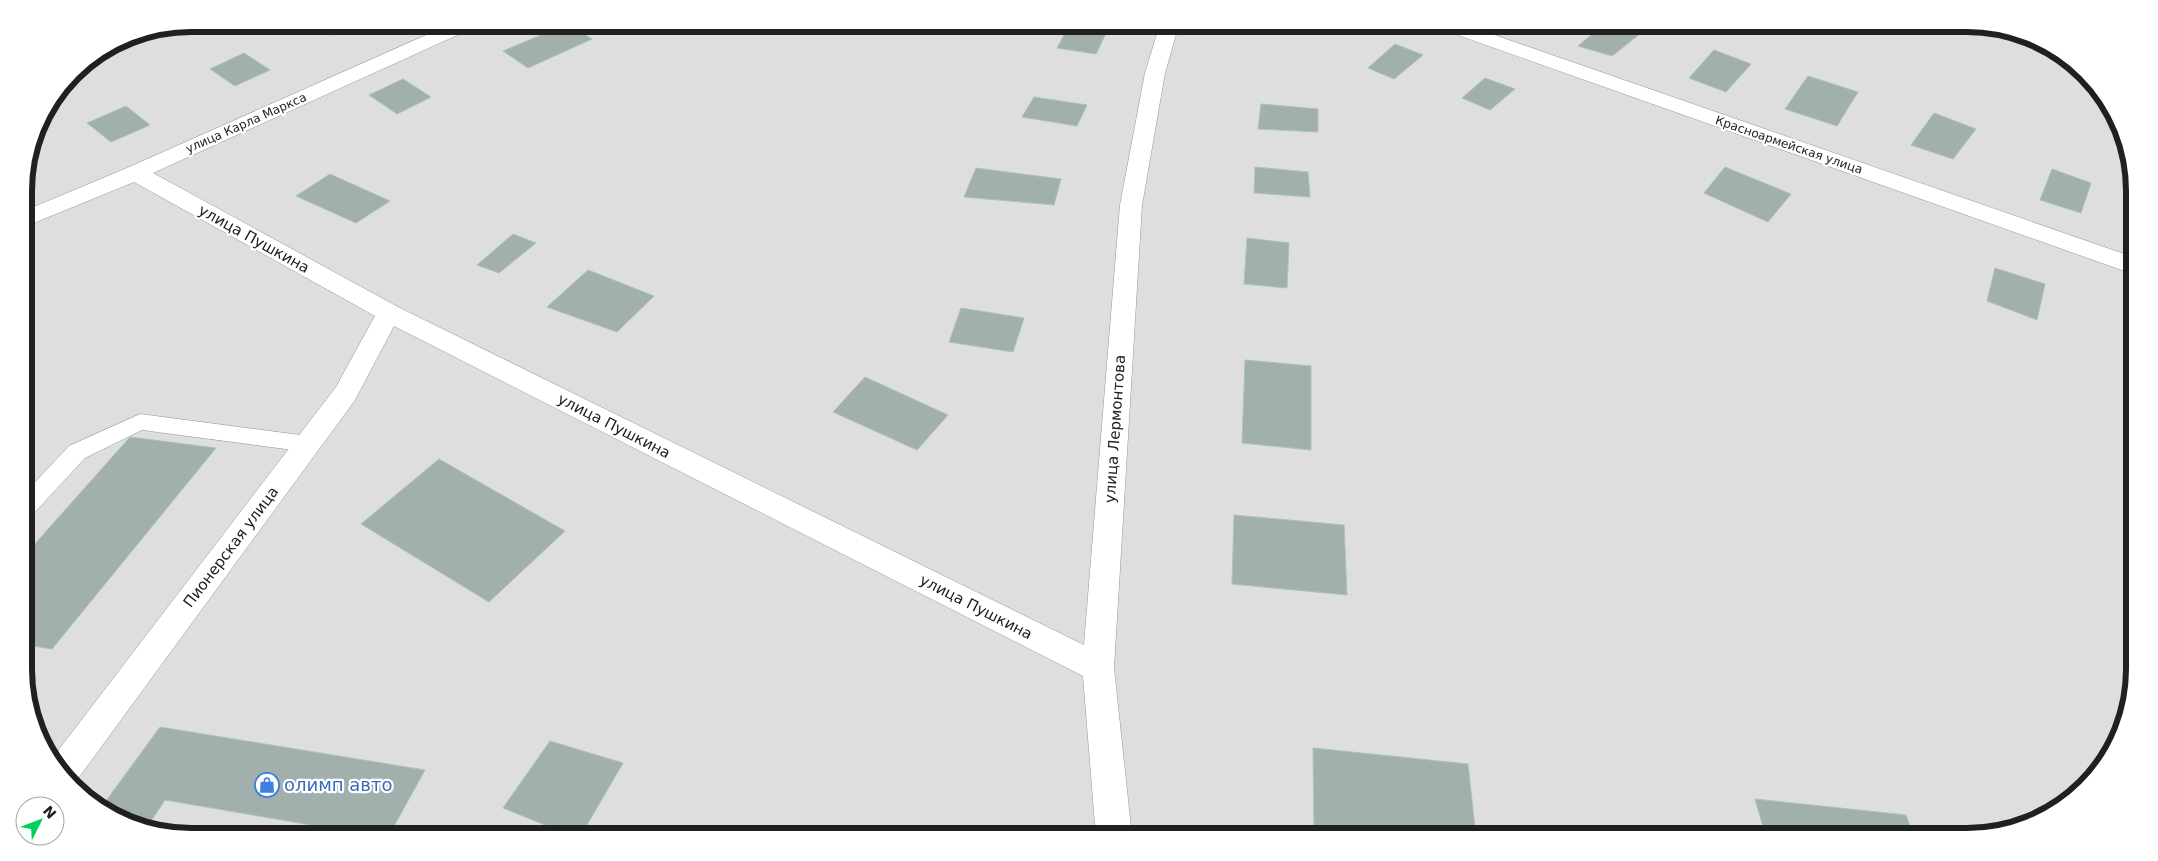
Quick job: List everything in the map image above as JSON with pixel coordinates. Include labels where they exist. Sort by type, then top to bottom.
[{"type":"street","name":"улица Карла Маркса","points":[[33,216],[135,173],[446,33]]},
{"type":"street","name":"улица Лермонтова","points":[[1113,828],[1098,668],[1131,205],[1155,73],[1167,33]]},
{"type":"street","name":"Красноармейская улица","points":[[1471,33],[2126,264]]},
{"type":"street","name":"улица Пушкина","points":[[135,173],[389,313],[1098,668]]},
{"type":"street","name":"Пионерская улица","points":[[66,767],[346,393],[389,313]]},
{"type":"lane","points":[[33,499],[77,452],[140,422],[308,444]]},
{"type":"shaded area","points":[[1977,33],[2017,41],[2055,59],[2071,72],[2093,95],[2113,131],[2120,150],[2124,171],[2126,192],[2126,669],[2124,690],[2117,720],[2109,740],[2093,766],[2063,796],[2027,816],[2008,823],[1977,828],[181,828],[141,820],[103,802],[72,774],[59,758],[49,740],[36,700],[33,680],[33,181],[38,150],[49,121],[59,103],[72,87],[87,72],[112,54],[141,41],[171,34]]},
{"type":"building","points":[[546,33],[582,33],[592,39],[528,68],[503,51]]},
{"type":"building","points":[[1065,33],[1106,33],[1096,54],[1057,48]]},
{"type":"building","points":[[1593,33],[1641,33],[1612,56],[1578,46]]},
{"type":"building","points":[[1395,44],[1423,55],[1394,79],[1368,68]]},
{"type":"building","points":[[1714,50],[1751,64],[1726,92],[1689,78]]},
{"type":"building","points":[[244,53],[270,70],[235,86],[210,69]]},
{"type":"building","points":[[1808,76],[1858,92],[1837,126],[1785,109]]},
{"type":"building","points":[[1485,78],[1515,89],[1490,110],[1462,98]]},
{"type":"building","points":[[403,79],[431,97],[397,114],[369,95]]},
{"type":"building","points":[[1034,97],[1087,105],[1077,126],[1022,117]]},
{"type":"building","points":[[1261,104],[1318,109],[1318,132],[1258,129]]},
{"type":"building","points":[[126,106],[150,125],[111,142],[87,123]]},
{"type":"building","points":[[1934,113],[1976,129],[1953,159],[1911,145]]},
{"type":"building","points":[[1255,167],[1308,172],[1310,197],[1254,193]]},
{"type":"building","points":[[1725,167],[1791,194],[1768,222],[1704,193]]},
{"type":"building","points":[[976,168],[1061,179],[1054,205],[964,197]]},
{"type":"building","points":[[2052,169],[2091,183],[2081,213],[2040,200]]},
{"type":"building","points":[[330,174],[390,201],[356,223],[296,196]]},
{"type":"building","points":[[513,234],[536,243],[499,273],[477,265]]},
{"type":"building","points":[[1247,238],[1289,243],[1287,288],[1244,284]]},
{"type":"building","points":[[1995,268],[2045,284],[2037,320],[1987,301]]},
{"type":"building","points":[[588,270],[654,296],[617,332],[547,307]]},
{"type":"building","points":[[961,308],[1024,318],[1013,352],[949,342]]},
{"type":"building","points":[[1245,360],[1311,366],[1311,450],[1242,443]]},
{"type":"building","points":[[865,377],[948,415],[917,450],[833,412]]},
{"type":"building","points":[[130,437],[216,448],[52,649],[33,646],[33,546]]},
{"type":"building","points":[[439,459],[565,531],[489,602],[361,524]]},
{"type":"building","points":[[1234,515],[1344,525],[1347,595],[1232,584]]},
{"type":"building","name":"олимп авто","points":[[160,727],[425,770],[393,828],[328,828],[165,800],[150,822],[121,812],[105,803]]},
{"type":"building","points":[[550,741],[623,763],[585,828],[553,828],[503,808]]},
{"type":"building","points":[[1313,748],[1468,764],[1475,828],[1314,827]]},
{"type":"building","points":[[1755,799],[1906,815],[1911,828],[1763,828]]},
{"type":"place","name":"олимп авто","points":[[267,785]]}]
